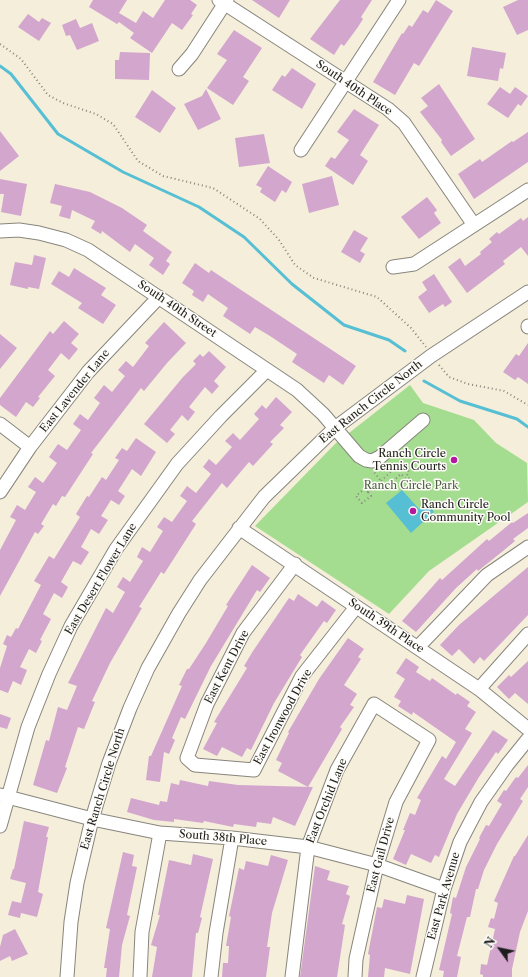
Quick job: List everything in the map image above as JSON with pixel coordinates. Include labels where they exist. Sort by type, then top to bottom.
[{"type":"street","points":[[301,150],[399,0]]},
{"type":"street","points":[[179,69],[192,54],[224,1]]},
{"type":"street","name":"South 40th Place","points":[[224,1],[388,109],[404,123],[474,225]]},
{"type":"street","points":[[393,267],[414,264],[528,190]]},
{"type":"street","name":"South 40th Street","points":[[0,231],[19,230],[66,240],[88,250],[267,370],[311,402],[359,456],[372,461],[380,457],[423,420]]},
{"type":"street","name":"East Ranch Circle North","points":[[67,977],[77,883],[92,819],[120,732],[148,668],[175,619],[200,580],[239,528],[281,479],[335,428],[431,356],[528,292]]},
{"type":"street","name":"East Lavender Lane","points":[[0,492],[30,447],[88,372],[159,297]]},
{"type":"street","name":"East Desert Flower Lane","points":[[0,826],[4,796],[28,727],[49,674],[71,626],[116,549],[177,464],[221,416],[267,370]]},
{"type":"street","points":[[0,424],[30,447]]},
{"type":"street","name":"South 39th Place","points":[[239,528],[295,564],[356,607],[479,689],[528,729]]},
{"type":"street","points":[[418,647],[487,575],[528,547]]},
{"type":"street","name":"East Kent Drive","points":[[254,770],[195,765],[187,758],[207,704],[244,633],[295,564]]},
{"type":"street","name":"East Ironwood Drive","points":[[254,770],[302,676],[356,607]]},
{"type":"street","points":[[479,689],[528,634]]},
{"type":"street","name":"East Gail Drive","points":[[355,977],[356,959],[377,865],[396,802],[429,740],[374,704]]},
{"type":"street","name":"East Orchid Lane","points":[[292,977],[308,847],[337,770],[374,704]]},
{"type":"street","name":"East Park Avenue","points":[[422,977],[444,889],[460,842],[481,802],[507,765],[528,739]]},
{"type":"street","name":"South 38th Place","points":[[4,796],[92,819],[160,833],[232,838],[308,847],[377,865],[444,889]]},
{"type":"street","points":[[140,977],[142,932],[160,833]]},
{"type":"street","points":[[211,977],[216,933],[232,838]]},
{"type":"path","points":[[0,44],[21,59],[48,95],[63,103],[96,114],[113,124],[138,161],[163,176],[213,188],[260,220],[279,240],[295,265],[314,278],[376,297],[411,328],[431,356],[449,377],[468,384],[504,391],[528,405]]},
{"type":"path","points":[[368,492],[398,465]]},
{"type":"path","points":[[370,468],[387,488],[401,474],[413,487],[415,484],[408,476],[409,468]]},
{"type":"path","points":[[364,489],[368,492],[371,496],[362,503],[356,496],[364,489]]},
{"type":"green space","name":"Ranch Circle Park","points":[[410,385],[423,403],[474,420],[496,443],[527,463],[528,502],[429,571],[389,614],[255,526],[335,444]]},
{"type":"water","name":"Ranch Circle Community Pool","points":[[402,490],[419,509],[427,503],[434,512],[411,533],[386,503]]},
{"type":"building","points":[[93,0],[127,0],[119,13],[136,23],[143,11],[153,18],[165,0],[190,0],[197,5],[191,14],[193,15],[182,30],[172,23],[152,53],[130,38],[134,33],[119,22],[117,24],[89,7]]},
{"type":"building","points":[[252,0],[290,0],[279,18]]},
{"type":"building","points":[[340,0],[372,0],[361,17],[363,19],[358,27],[344,46],[341,44],[334,55],[310,39]]},
{"type":"building","points":[[436,0],[453,11],[419,66],[414,63],[395,95],[373,82],[402,33],[403,34],[409,25],[412,27],[423,10],[428,13]]},
{"type":"building","points":[[518,0],[528,0],[528,30],[517,35],[503,7]]},
{"type":"building","points":[[28,14],[39,22],[42,18],[51,23],[39,41],[18,27]]},
{"type":"building","points":[[76,19],[80,28],[92,23],[99,41],[77,50],[70,35],[66,36],[62,25]]},
{"type":"building","points":[[234,30],[262,48],[243,77],[249,81],[233,105],[207,88],[227,60],[217,54]]},
{"type":"building","points":[[472,47],[506,53],[503,69],[500,68],[498,81],[467,76]]},
{"type":"building","points":[[120,52],[150,53],[149,80],[115,79],[115,60],[119,60]]},
{"type":"building","points":[[292,68],[316,84],[302,109],[272,90],[282,75],[285,77]]},
{"type":"building","points":[[439,84],[475,139],[451,156],[441,142],[442,140],[420,112],[428,106],[421,98]]},
{"type":"building","points":[[500,87],[510,94],[515,87],[528,96],[521,106],[518,104],[508,118],[487,104]]},
{"type":"building","points":[[206,89],[221,119],[198,130],[184,104],[202,96]]},
{"type":"building","points":[[152,90],[176,108],[160,133],[135,117]]},
{"type":"building","points":[[354,109],[379,125],[360,155],[368,161],[353,185],[325,166],[331,157],[335,159],[349,140],[337,132]]},
{"type":"building","points":[[0,131],[19,156],[0,171]]},
{"type":"building","points":[[528,132],[528,162],[474,199],[458,174],[480,159],[482,162],[512,141],[513,142]]},
{"type":"building","points":[[264,134],[270,163],[239,167],[235,138]]},
{"type":"building","points":[[268,166],[292,182],[286,193],[282,190],[275,202],[260,192],[262,188],[256,185]]},
{"type":"building","points":[[332,176],[339,205],[309,213],[302,184]]},
{"type":"building","points":[[0,179],[27,184],[21,216],[1,212],[4,194],[0,194]]},
{"type":"building","points":[[55,184],[90,192],[122,208],[147,225],[143,231],[172,252],[166,261],[170,264],[163,275],[149,265],[154,258],[135,244],[130,252],[102,231],[101,234],[91,228],[95,221],[72,210],[70,219],[59,216],[62,206],[50,203]]},
{"type":"building","points":[[427,197],[437,210],[434,213],[441,223],[419,239],[401,217]]},
{"type":"building","points":[[528,217],[528,256],[521,247],[503,261],[505,264],[467,293],[448,267],[460,258],[465,266],[481,254],[480,252],[492,242],[489,239],[497,232],[499,234],[521,218],[523,221]]},
{"type":"building","points":[[354,230],[368,238],[360,251],[365,254],[360,263],[341,252]]},
{"type":"building","points":[[34,255],[46,258],[39,289],[28,287],[28,289],[10,285],[15,262],[32,265]]},
{"type":"building","points":[[195,263],[209,273],[211,270],[356,366],[343,385],[329,375],[324,383],[292,362],[297,354],[270,336],[255,327],[250,334],[223,316],[228,308],[208,294],[203,302],[192,295],[194,291],[182,283]]},
{"type":"building","points":[[74,268],[106,288],[101,295],[116,305],[103,324],[78,308],[82,303],[51,284],[59,271],[69,277]]},
{"type":"building","points":[[434,274],[452,302],[445,307],[443,304],[429,313],[418,297],[427,290],[422,282]]},
{"type":"building","points":[[64,321],[79,334],[71,343],[78,349],[69,360],[61,353],[48,370],[55,376],[38,397],[40,398],[33,407],[26,402],[16,417],[0,405],[0,398],[50,331],[53,334]]},
{"type":"building","points":[[164,322],[186,343],[144,391],[141,388],[91,453],[93,454],[65,497],[62,496],[56,506],[53,504],[41,524],[44,526],[38,534],[35,532],[0,596],[0,550],[16,520],[10,517],[17,505],[25,510],[36,492],[28,487],[35,477],[43,483],[57,463],[49,457],[58,444],[67,450],[81,430],[73,424],[80,414],[88,420],[100,403],[94,398],[104,385],[112,392],[125,376],[118,370],[126,361],[133,367],[149,346],[145,343]]},
{"type":"building","points":[[0,334],[17,348],[0,369]]},
{"type":"building","points":[[528,343],[528,384],[518,377],[515,380],[503,372],[516,354],[519,356]]},
{"type":"building","points":[[209,351],[226,367],[214,381],[219,386],[212,394],[205,387],[189,407],[195,412],[188,421],[182,415],[170,430],[175,434],[167,443],[144,424],[183,377],[196,364],[193,361],[200,354],[203,357]]},
{"type":"building","points":[[276,397],[292,412],[280,425],[284,428],[270,442],[273,444],[253,466],[249,462],[227,488],[222,483],[192,521],[196,524],[164,574],[161,572],[139,607],[142,608],[110,663],[92,701],[95,702],[84,729],[78,727],[65,767],[67,768],[57,793],[33,785],[46,740],[49,741],[58,707],[67,710],[77,686],[68,683],[106,608],[113,613],[125,592],[117,587],[123,577],[130,582],[143,561],[137,557],[142,547],[150,552],[163,531],[157,527],[164,517],[172,522],[187,501],[180,496],[187,486],[196,493],[211,474],[203,467],[209,459],[216,465],[232,447],[225,441],[233,433],[240,440],[259,419],[254,414],[262,405],[266,409]]},
{"type":"building","points":[[136,438],[156,452],[141,476],[132,469],[118,491],[125,496],[119,505],[111,500],[101,516],[108,520],[99,534],[91,529],[81,547],[89,552],[81,565],[73,561],[61,582],[68,587],[62,598],[54,593],[43,614],[51,619],[40,640],[42,641],[36,653],[29,649],[20,667],[27,670],[21,685],[13,681],[8,693],[0,690],[0,668],[7,646],[3,644],[7,635],[11,637],[16,628],[18,629],[41,585],[34,581],[49,556],[54,559],[80,517],[76,514],[87,496],[89,497],[102,477],[106,480],[119,460],[115,458],[122,448],[127,451]]},
{"type":"building","points":[[528,513],[528,528],[513,539],[515,541],[503,551],[478,571],[477,569],[456,588],[416,632],[402,621],[440,578],[442,580],[487,539],[489,541],[512,522],[513,523]]},
{"type":"building","points":[[252,565],[270,578],[260,592],[257,590],[211,666],[185,719],[181,717],[172,738],[175,740],[169,754],[164,752],[160,782],[146,780],[149,756],[151,756],[182,686],[179,685],[187,669],[189,669],[206,643],[228,606],[226,605]]},
{"type":"building","points":[[528,567],[528,615],[484,661],[480,657],[474,664],[459,649],[452,656],[440,645],[459,625]]},
{"type":"building","points":[[298,594],[317,607],[322,600],[336,610],[327,623],[324,621],[300,655],[302,657],[274,703],[251,750],[247,748],[242,757],[222,747],[217,756],[203,749],[217,723],[214,722],[247,668],[244,666],[253,651],[289,598],[294,601]]},
{"type":"building","points":[[348,638],[364,649],[358,657],[361,659],[344,685],[357,694],[350,705],[354,707],[340,727],[342,729],[308,787],[278,771],[282,763],[276,760],[289,733],[288,732],[319,679]]},
{"type":"building","points":[[406,658],[419,667],[416,672],[430,681],[432,678],[456,695],[457,693],[470,702],[467,706],[476,712],[465,729],[472,733],[444,779],[455,786],[493,730],[508,740],[498,754],[496,752],[457,814],[439,857],[435,855],[431,863],[411,854],[406,865],[393,859],[405,830],[403,830],[410,813],[415,815],[421,800],[417,798],[442,756],[446,759],[456,742],[413,712],[412,715],[398,706],[401,701],[394,697],[405,679],[396,673]]},
{"type":"building","points":[[528,661],[528,704],[515,693],[509,699],[497,687],[509,675],[511,677]]},
{"type":"building","points":[[0,714],[11,718],[7,729],[0,727]]},
{"type":"building","points":[[528,765],[528,787],[520,799],[523,801],[497,844],[484,870],[478,889],[476,889],[470,917],[467,917],[457,956],[461,957],[457,977],[443,977],[444,971],[439,970],[452,914],[450,913],[453,897],[456,898],[466,867],[480,839],[479,838],[486,825],[489,826],[502,804],[497,801],[504,790],[506,791],[516,777],[518,778]]},
{"type":"building","points":[[180,780],[208,786],[209,781],[238,785],[313,787],[295,826],[273,817],[271,824],[257,822],[256,827],[234,824],[233,827],[204,821],[203,823],[174,819],[174,822],[154,820],[127,812],[131,798],[159,805],[160,801],[167,802],[171,783],[179,785]]},
{"type":"building","points":[[24,821],[49,827],[46,837],[48,837],[38,892],[43,894],[37,917],[21,913],[20,918],[8,915],[12,901],[21,903],[26,883],[10,879],[14,869]]},
{"type":"building","points":[[528,835],[528,911],[520,932],[512,969],[512,977],[483,977],[483,975],[480,974],[481,964],[487,965],[495,929],[488,927],[491,918],[494,919],[498,903],[494,901],[514,856]]},
{"type":"building","points":[[123,852],[134,855],[132,866],[137,867],[127,915],[130,916],[122,945],[119,977],[106,977],[107,968],[104,968],[110,929],[106,928]]},
{"type":"building","points":[[193,854],[213,859],[200,917],[202,918],[198,933],[196,933],[192,977],[152,977],[157,947],[151,945],[160,915],[158,915],[169,860],[191,865]]},
{"type":"building","points":[[271,855],[288,860],[272,913],[267,947],[270,947],[266,977],[222,977],[223,963],[228,963],[229,946],[226,946],[231,917],[229,916],[239,868],[244,870],[246,861],[268,866]]},
{"type":"building","points":[[315,866],[330,871],[327,880],[349,886],[346,894],[350,896],[342,924],[345,925],[337,977],[300,977]]},
{"type":"building","points":[[407,895],[424,899],[410,974],[385,968],[384,977],[368,977],[370,955],[368,954],[377,907],[382,908],[384,899],[405,904]]},
{"type":"building","points":[[15,929],[28,954],[12,961],[10,956],[0,961],[0,947],[3,935]]},
{"type":"waterway","points":[[0,66],[11,74],[58,134],[123,172],[199,207],[244,237],[292,284],[344,325],[389,340],[405,351]]},
{"type":"waterway","points":[[424,381],[460,401],[517,419],[528,427]]},
{"type":"place","name":"Ranch Circle Tennis Courts","points":[[454,460]]},
{"type":"place","name":"Ranch Circle Community Pool","points":[[413,511]]}]
